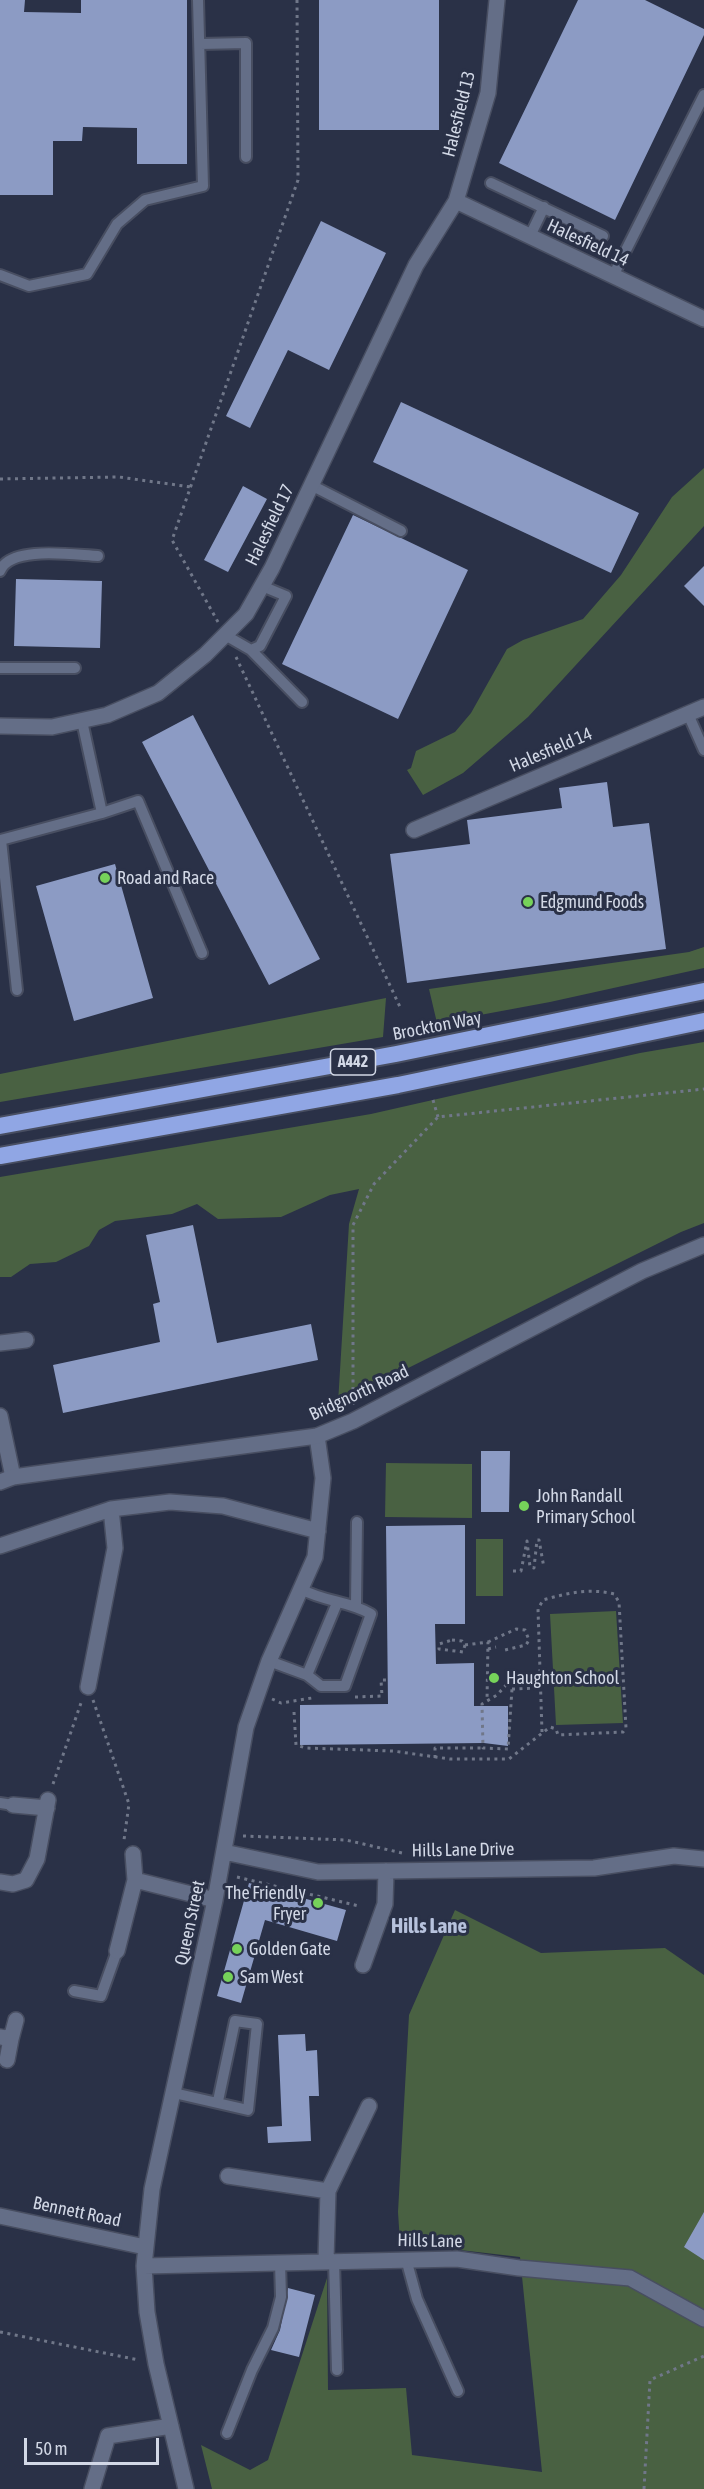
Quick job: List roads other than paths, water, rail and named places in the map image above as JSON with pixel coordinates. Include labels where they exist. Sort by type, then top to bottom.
[{"type":"highway","name":"Brockton Way","points":[[0,1126],[396,1054],[704,991]]},
{"type":"highway","name":"A442","points":[[0,1156],[398,1085],[704,1021]]},
{"type":"street","name":"Halesfield 13","points":[[456,201],[488,93],[497,0]]},
{"type":"street","name":"Halesfield 14","points":[[456,201],[704,319]]},
{"type":"street","name":"Halesfield 17","points":[[0,726],[52,727],[82,721],[107,715],[158,693],[206,655],[246,614],[262,586],[416,265],[456,201]]},
{"type":"street","name":"Halesfield 14","points":[[414,830],[704,707]]},
{"type":"street","name":"Bridgnorth Road","points":[[6,1480],[317,1437],[353,1421],[642,1271],[704,1245]]},
{"type":"street","points":[[0,1343],[26,1340]]},
{"type":"street","points":[[0,1416],[6,1480]]},
{"type":"street","name":"Queen Street","points":[[186,2489],[156,2364],[147,2312],[144,2266],[152,2189],[215,1900],[246,1727],[269,1660],[315,1557],[323,1478],[317,1437]]},
{"type":"street","points":[[0,1546],[111,1509],[170,1502],[222,1506],[318,1531]]},
{"type":"street","points":[[88,1687],[115,1548],[111,1509]]},
{"type":"street","points":[[0,1882],[13,1884],[26,1880],[37,1859],[48,1804],[7,1804]]},
{"type":"street","name":"Hills Lane Drive","points":[[224,1852],[318,1872],[594,1868],[674,1856],[704,1859]]},
{"type":"street","points":[[117,1951],[135,1880],[133,1854]]},
{"type":"street","points":[[363,1965],[385,1904],[386,1871]]},
{"type":"street","points":[[135,1880],[215,1900]]},
{"type":"street","points":[[6,2060],[5,2038],[16,2020]]},
{"type":"street","points":[[330,2260],[328,2191],[369,2106]]},
{"type":"street","points":[[228,2176],[328,2191]]},
{"type":"street","name":"Bennett Road","points":[[0,2216],[145,2247]]},
{"type":"street","name":"Hills Lane","points":[[144,2266],[330,2260],[457,2259],[519,2268],[630,2278],[704,2319]]},
{"type":"street","points":[[93,2489],[108,2436],[171,2426]]},
{"type":"lane","points":[[0,275],[29,286],[87,274],[117,224],[145,200],[203,186],[198,0]]},
{"type":"lane","points":[[200,44],[246,43],[246,158]]},
{"type":"lane","points":[[613,276],[704,95]]},
{"type":"lane","points":[[491,183],[603,236]]},
{"type":"lane","points":[[530,236],[544,207]]},
{"type":"lane","points":[[311,485],[401,531]]},
{"type":"lane","points":[[0,571],[3,564],[20,554],[98,556]]},
{"type":"lane","points":[[251,650],[260,646],[286,596],[262,586]]},
{"type":"lane","points":[[225,635],[251,650],[302,702]]},
{"type":"lane","points":[[0,668],[75,668]]},
{"type":"lane","points":[[688,714],[704,750]]},
{"type":"lane","points":[[82,721],[102,813]]},
{"type":"lane","points":[[17,990],[0,840],[138,801],[202,953]]},
{"type":"lane","points":[[356,1605],[357,1522]]},
{"type":"lane","points":[[269,1660],[307,1675],[321,1686],[345,1686],[371,1614],[356,1605],[337,1603],[302,1589]]},
{"type":"lane","points":[[307,1675],[337,1603]]},
{"type":"lane","points":[[74,1991],[101,1996],[117,1951]]},
{"type":"lane","points":[[174,2093],[218,2101],[248,2110],[257,2024],[235,2021],[218,2101]]},
{"type":"lane","points":[[406,2259],[417,2299],[458,2391]]},
{"type":"lane","points":[[330,2260],[337,2370]]},
{"type":"lane","points":[[227,2433],[252,2370],[273,2328],[281,2297],[280,2262]]},
{"type":"place","name":"Road and Race","points":[[105,878]]},
{"type":"place","name":"Edgmund Foods","points":[[528,902]]},
{"type":"place","name":"John Randall Primary School","points":[[524,1506]]},
{"type":"place","name":"Haughton School","points":[[494,1678]]},
{"type":"place","name":"The Friendly Fryer","points":[[318,1903]]},
{"type":"place","name":"Golden Gate","points":[[237,1949]]},
{"type":"place","name":"Sam West","points":[[228,1977]]},
{"type":"district","name":"Hills Lane","points":[[429,1926]]}]
